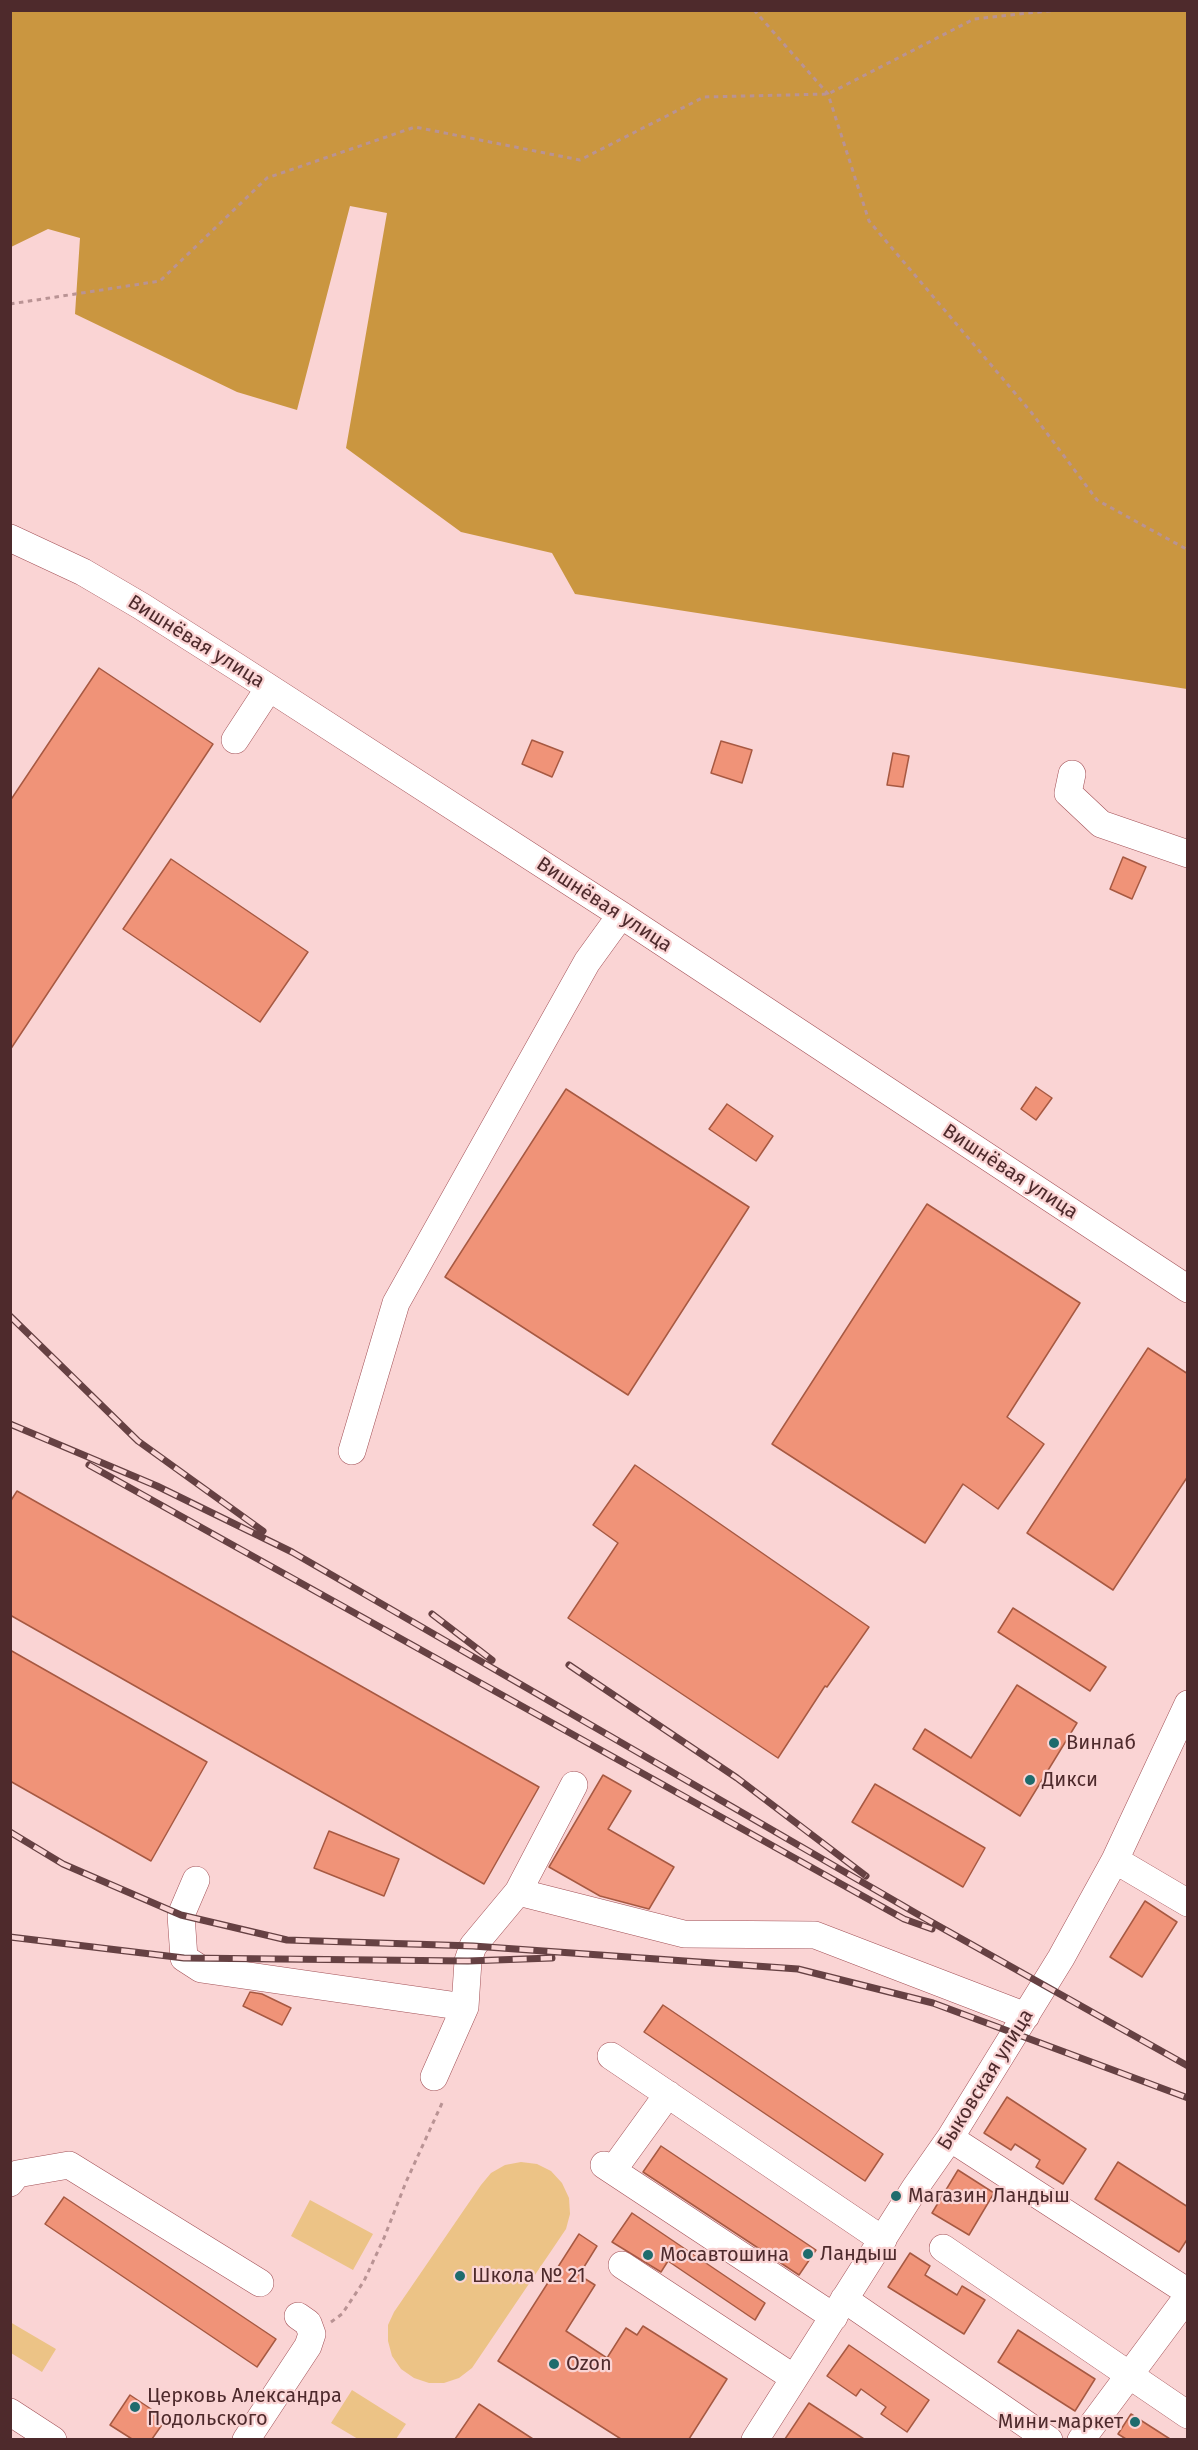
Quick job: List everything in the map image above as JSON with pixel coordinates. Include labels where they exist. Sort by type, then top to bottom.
[{"type":"street","name":"Вишнёвая улица","points":[[10,538],[83,572],[141,606],[621,915],[1188,1289]]},
{"type":"street","points":[[235,740],[269,688]]},
{"type":"street","points":[[1072,774],[1068,793],[1101,824],[1188,854]]},
{"type":"street","points":[[352,1451],[396,1303],[586,962],[621,915]]},
{"type":"street","name":"Быковская улица","points":[[755,2439],[950,2138],[1061,1958],[1115,1860],[1188,1704]]},
{"type":"street","points":[[438,2089],[465,2007],[468,1961],[473,1946],[518,1892],[574,1785]]},
{"type":"street","points":[[1115,1860],[1188,1903]]},
{"type":"street","points":[[196,1880],[181,1915],[184,1958],[201,1970],[465,2007]]},
{"type":"street","points":[[518,1892],[684,1934],[815,1935],[1026,2016]]},
{"type":"street","points":[[611,2056],[883,2240]]},
{"type":"street","points":[[668,2094],[609,2168],[1049,2439]]},
{"type":"street","points":[[950,2138],[1188,2292]]},
{"type":"street","points":[[10,2183],[17,2174],[69,2164],[260,2283]]},
{"type":"street","points":[[943,2248],[1188,2415]]},
{"type":"street","points":[[621,2265],[794,2378]]},
{"type":"street","points":[[1080,2439],[1188,2296]]},
{"type":"street","points":[[246,2439],[308,2346],[305,2325]]},
{"type":"street","points":[[10,2412],[53,2439]]},
{"type":"path","points":[[754,10],[828,94],[869,221],[1031,412],[1097,500],[1188,550]]},
{"type":"path","points":[[10,304],[160,281],[267,178],[416,127],[580,160],[704,97],[828,94],[974,19],[1057,10]]},
{"type":"path","points":[[305,2325],[342,2314],[364,2281],[406,2182],[438,2089]]},
{"type":"shaded area","points":[[11,10],[1187,11],[1187,689],[575,594],[552,553],[461,532],[346,448],[387,213],[350,206],[297,410],[237,392],[75,314],[80,238],[48,229],[11,247]]},
{"type":"shaded area","points":[[521,2162],[537,2164],[551,2171],[562,2183],[569,2198],[570,2214],[566,2229],[472,2368],[459,2378],[444,2383],[429,2383],[414,2378],[401,2369],[392,2356],[388,2341],[388,2325],[394,2312],[491,2173],[505,2165]]},
{"type":"shaded area","points":[[310,2200],[373,2234],[353,2270],[291,2236]]},
{"type":"shaded area","points":[[10,2322],[56,2349],[42,2372],[11,2353]]},
{"type":"shaded area","points":[[352,2390],[406,2424],[396,2439],[358,2439],[331,2423]]},
{"type":"building","points":[[99,668],[213,744],[10,1050],[10,801]]},
{"type":"building","points":[[532,740],[563,752],[552,777],[522,764]]},
{"type":"building","points":[[721,741],[752,750],[742,783],[711,773]]},
{"type":"building","points":[[893,753],[909,756],[903,787],[887,785]]},
{"type":"building","points":[[1123,857],[1146,867],[1132,899],[1110,889]]},
{"type":"building","points":[[171,859],[308,952],[260,1022],[123,929]]},
{"type":"building","points":[[1036,1087],[1052,1098],[1036,1120],[1021,1109]]},
{"type":"building","points":[[566,1089],[749,1207],[628,1395],[445,1277]]},
{"type":"building","points":[[727,1104],[773,1136],[756,1161],[709,1129]]},
{"type":"building","points":[[927,1204],[1080,1303],[1007,1417],[1044,1444],[998,1509],[963,1484],[925,1543],[772,1444]]},
{"type":"building","points":[[1148,1348],[1188,1374],[1188,1476],[1113,1590],[1027,1533]]},
{"type":"building","points":[[635,1465],[869,1627],[827,1687],[825,1686],[778,1758],[568,1618],[618,1543],[593,1525]]},
{"type":"building","points":[[17,1491],[539,1787],[484,1884],[10,1615],[10,1502]]},
{"type":"building","points":[[1013,1608],[1106,1667],[1090,1691],[998,1632]]},
{"type":"building","points":[[10,1650],[207,1762],[151,1861],[10,1781]]},
{"type":"building","points":[[1017,1685],[1077,1723],[1020,1816],[913,1749],[925,1729],[971,1758]]},
{"type":"building","points":[[603,1775],[631,1791],[608,1829],[674,1867],[649,1909],[600,1896],[549,1867]]},
{"type":"building","points":[[875,1784],[985,1848],[963,1887],[852,1822]]},
{"type":"building","points":[[329,1831],[399,1859],[384,1896],[314,1868]]},
{"type":"building","points":[[1145,1901],[1177,1922],[1142,1977],[1110,1957]]},
{"type":"building","points":[[250,1992],[262,1994],[291,2008],[282,2025],[243,2006]]},
{"type":"building","points":[[663,2005],[883,2154],[865,2181],[644,2032]]},
{"type":"building","points":[[1007,2097],[1086,2149],[1063,2184],[1036,2167],[1040,2160],[1015,2144],[1011,2150],[984,2133]]},
{"type":"building","points":[[661,2146],[816,2250],[799,2275],[643,2172]]},
{"type":"building","points":[[1118,2162],[1188,2207],[1188,2238],[1179,2252],[1095,2199]]},
{"type":"building","points":[[958,2170],[994,2193],[969,2235],[932,2213]]},
{"type":"building","points":[[64,2197],[276,2339],[257,2367],[45,2224]]},
{"type":"building","points":[[632,2213],[765,2303],[755,2320],[668,2261],[661,2272],[612,2242]]},
{"type":"building","points":[[579,2234],[597,2246],[579,2275],[595,2285],[566,2331],[607,2358],[626,2328],[637,2335],[643,2326],[727,2379],[689,2439],[621,2439],[498,2361]]},
{"type":"building","points":[[910,2253],[930,2266],[925,2275],[957,2295],[962,2286],[985,2300],[964,2334],[888,2287]]},
{"type":"building","points":[[1018,2330],[1095,2379],[1075,2411],[998,2362]]},
{"type":"building","points":[[849,2345],[929,2400],[907,2432],[881,2414],[886,2407],[861,2389],[856,2396],[827,2376]]},
{"type":"building","name":"Церковь Александра Подольского","points":[[130,2395],[166,2419],[152,2439],[132,2439],[110,2425]]},
{"type":"building","points":[[809,2403],[864,2439],[785,2439]]},
{"type":"building","points":[[479,2404],[533,2439],[455,2439]]},
{"type":"building","name":"Мини-маркет","points":[[1131,2414],[1170,2439],[1126,2439],[1118,2434]]},
{"type":"railway","points":[[10,1316],[138,1441],[263,1531]]},
{"type":"railway","points":[[10,1424],[157,1486],[292,1552],[919,1915],[1188,2066]]},
{"type":"railway","points":[[89,1465],[904,1919],[932,1929]]},
{"type":"railway","points":[[432,1614],[492,1660]]},
{"type":"railway","points":[[569,1665],[737,1778],[866,1876]]},
{"type":"railway","points":[[10,1832],[63,1864],[181,1915],[287,1940],[473,1946],[798,1969],[933,2003],[1188,2098]]},
{"type":"railway","points":[[10,1937],[184,1958],[468,1961],[552,1958]]},
{"type":"place","name":"Винлаб","points":[[1054,1743]]},
{"type":"place","name":"Дикси","points":[[1030,1780]]},
{"type":"place","name":"Магазин Ландыш","points":[[896,2196]]},
{"type":"place","name":"Ландыш","points":[[808,2254]]},
{"type":"place","name":"Мосавтошина","points":[[648,2255]]},
{"type":"place","name":"Школа № 21","points":[[460,2276]]},
{"type":"place","name":"Ozon","points":[[554,2364]]},
{"type":"place","name":"Церковь Александра Подольского","points":[[135,2407]]},
{"type":"place","name":"Мини-маркет","points":[[1135,2422]]}]
